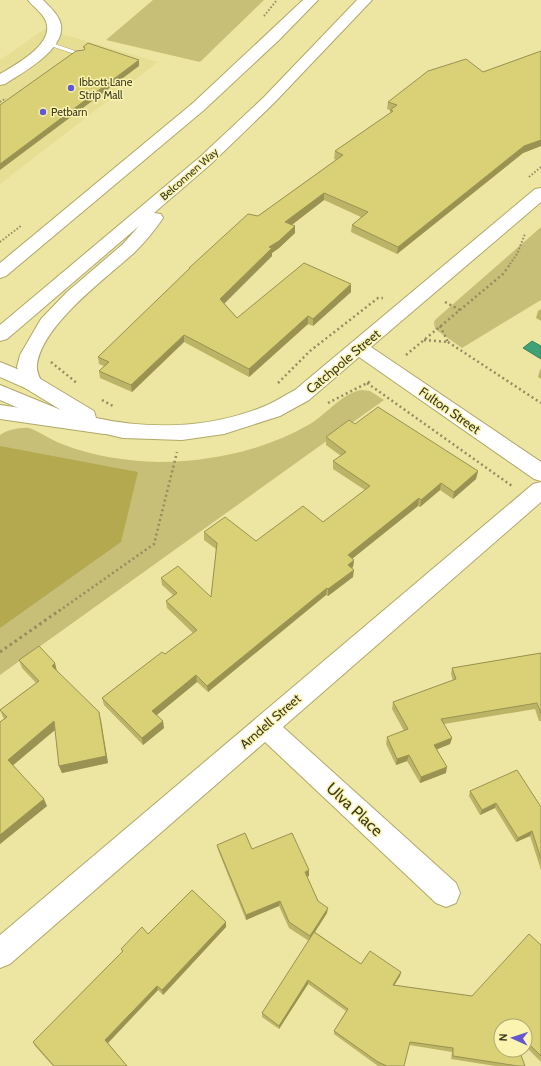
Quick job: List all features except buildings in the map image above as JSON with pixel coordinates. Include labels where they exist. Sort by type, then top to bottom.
[{"type":"street","points":[[0,81],[43,52],[50,44],[54,30],[53,20],[47,9],[35,0]]},
{"type":"street","points":[[0,272],[200,107],[277,35],[311,0]]},
{"type":"street","name":"Belconnen Way","points":[[0,335],[206,160],[269,100],[366,0]]},
{"type":"street","points":[[32,383],[27,367],[30,355],[48,324],[73,296],[128,248],[206,160]]},
{"type":"street","name":"Catchpole Street","points":[[0,392],[53,415],[123,431],[182,433],[224,427],[273,411],[302,395],[360,348],[541,193]]},
{"type":"street","name":"Fulton Street","points":[[360,348],[541,473]]},
{"type":"street","name":"Catchpole Street","points":[[0,369],[32,383],[104,427]]},
{"type":"street","points":[[0,412],[104,427]]},
{"type":"street","name":"Arndell Street","points":[[0,954],[536,494]]},
{"type":"street","name":"Ulva Place","points":[[265,726],[446,893]]},
{"type":"lane","points":[[50,44],[80,54]]},
{"type":"path","points":[[5,99],[11,102]]},
{"type":"path","points":[[1,102],[7,104]]},
{"type":"path","points":[[401,358],[503,274],[517,254],[528,227]]},
{"type":"path","points":[[274,387],[310,351],[378,298],[384,298]]},
{"type":"path","points":[[440,326],[448,342]]},
{"type":"path","points":[[424,340],[448,342],[541,403]]},
{"type":"path","points":[[51,362],[82,387]]},
{"type":"path","points":[[367,383],[536,494]]},
{"type":"path","points":[[100,398],[118,409]]},
{"type":"path","points":[[0,652],[154,544],[182,433]]},
{"type":"shaded area","points":[[153,0],[264,0],[200,62],[106,40]]},
{"type":"shaded area","points":[[45,29],[158,62],[0,184],[0,60]]},
{"type":"shaded area","points":[[541,227],[541,300],[462,348],[435,329],[434,322],[436,319]]},
{"type":"shaded area","points":[[532,341],[541,346],[541,359],[523,348]]},
{"type":"shaded area","points":[[362,390],[370,391],[384,400],[0,675],[0,435],[14,429],[29,428],[58,443],[85,452],[109,457],[159,462],[199,460],[238,453],[275,441],[310,424],[348,395]]},
{"type":"shaded area","points":[[0,446],[138,472],[121,542],[0,628]]},
{"type":"place","name":"Ibbott Lane Strip Mall","points":[[71,88]]},
{"type":"place","name":"Petbarn","points":[[43,112]]}]
